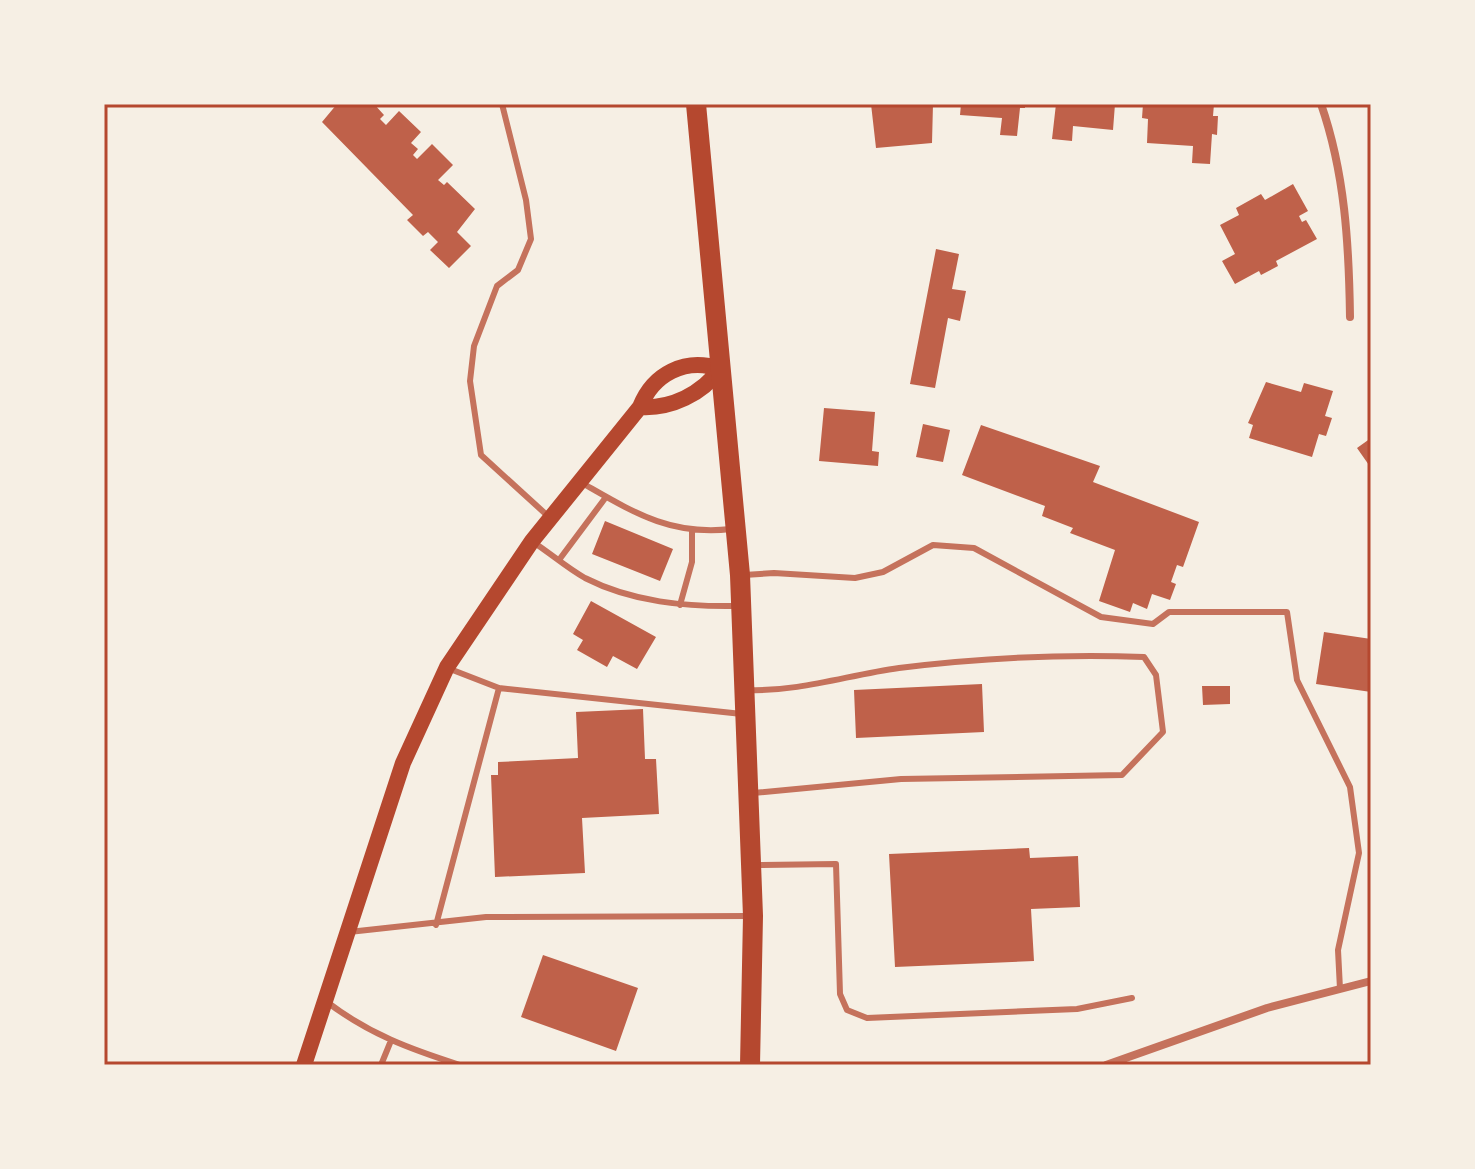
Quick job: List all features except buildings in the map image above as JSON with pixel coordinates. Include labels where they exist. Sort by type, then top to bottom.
[{"type":"highway","points":[[696,104],[742,606],[753,916],[750,1065]]},
{"type":"main road","points":[[304,1065],[403,763],[447,667],[532,541],[640,407],[654,382],[671,370],[698,364],[720,369],[711,382],[690,397],[640,407]]},
{"type":"street","points":[[1321,104],[1330,132],[1349,236],[1350,317]]},
{"type":"street","points":[[1106,1065],[1267,1008],[1371,981]]},
{"type":"lane","points":[[502,104],[526,200],[531,239],[518,270],[497,286],[474,346],[470,381],[481,455],[550,518]]},
{"type":"lane","points":[[578,481],[632,512],[692,531],[737,528]]},
{"type":"lane","points":[[559,560],[606,497]]},
{"type":"lane","points":[[680,605],[692,562],[692,531]]},
{"type":"lane","points":[[532,541],[585,578],[651,601],[680,605],[742,606]]},
{"type":"lane","points":[[740,575],[774,573],[855,578],[883,572],[933,545],[974,548],[1101,617],[1153,624],[1169,612],[1287,612],[1297,680],[1350,787],[1359,853],[1338,950],[1340,989]]},
{"type":"lane","points":[[745,690],[782,691],[899,668],[1070,654],[1144,657],[1156,675],[1163,732],[1122,775],[901,779],[749,793]]},
{"type":"lane","points":[[447,667],[499,688],[747,714]]},
{"type":"lane","points":[[436,925],[499,688]]},
{"type":"lane","points":[[751,865],[836,864],[840,994],[847,1010],[867,1018],[1077,1009],[1132,998]]},
{"type":"lane","points":[[348,932],[436,925],[486,917],[753,916]]},
{"type":"lane","points":[[326,1002],[357,1025],[390,1043],[460,1065]]},
{"type":"lane","points":[[381,1065],[390,1043]]}]
